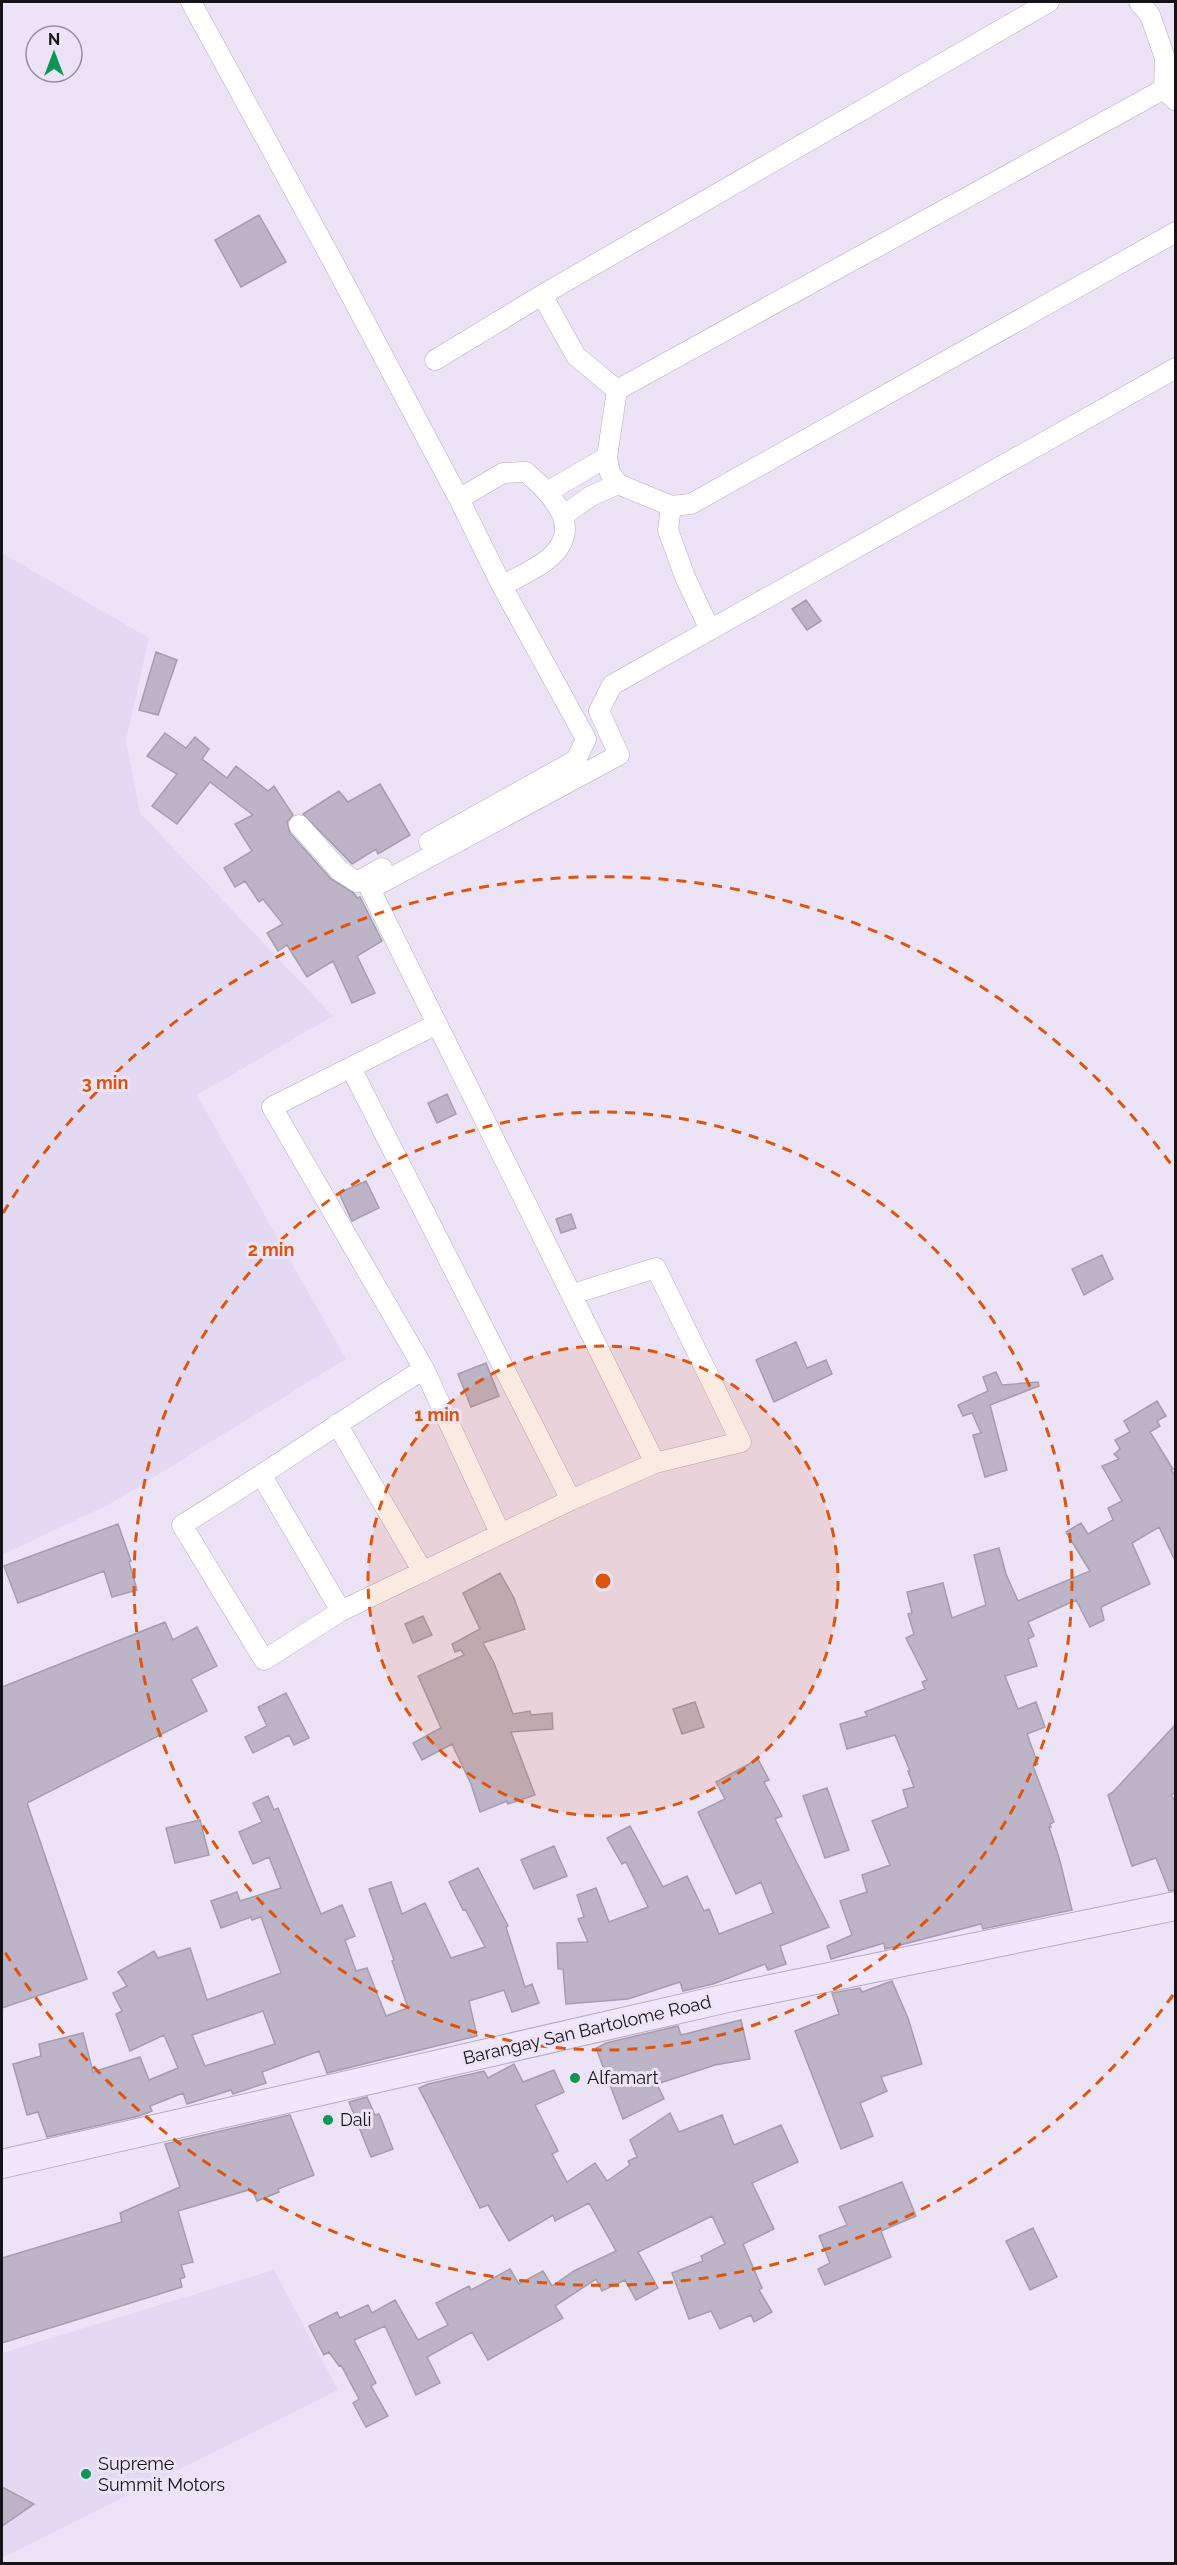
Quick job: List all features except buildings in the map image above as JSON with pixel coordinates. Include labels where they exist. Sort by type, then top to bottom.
[{"type":"street","points":[[191,2],[586,739],[576,760],[357,882],[340,871],[299,825]]},
{"type":"street","points":[[435,360],[542,295],[1049,2]]},
{"type":"street","points":[[617,390],[1170,94],[1165,58],[1150,15],[1139,2]]},
{"type":"street","points":[[617,390],[607,457],[610,473],[618,484],[671,506],[691,504],[1176,232]]},
{"type":"street","points":[[542,295],[576,356],[617,390]]},
{"type":"street","points":[[656,1463],[370,889],[619,755],[599,711],[612,685],[1176,368]]},
{"type":"street","points":[[549,491],[607,457]]},
{"type":"street","points":[[459,499],[503,473],[526,472],[549,491],[564,515],[563,539],[548,559],[502,586]]},
{"type":"street","points":[[564,515],[591,496],[618,484]]},
{"type":"street","points":[[671,506],[668,530],[685,577],[710,630]]},
{"type":"street","points":[[437,1024],[272,1107],[424,1369],[500,1533]]},
{"type":"street","points":[[351,1068],[571,1500]]},
{"type":"street","points":[[424,1369],[337,1424],[262,1476],[182,1525],[264,1660],[341,1611],[571,1500],[656,1463],[741,1442],[656,1268],[573,1294]]},
{"type":"street","points":[[337,1424],[423,1572]]},
{"type":"street","points":[[262,1476],[341,1611]]},
{"type":"street","name":"Barangay San Bartolome Road","points":[[2,2164],[732,1997],[1176,1906]]},
{"type":"shaded area","points":[[2,553],[149,638],[126,740],[140,813],[333,1016],[197,1095],[346,1359],[110,1504],[2,1555]]},
{"type":"shaded area","name":"Supreme Summit Motors","points":[[274,2270],[338,2390],[2,2558],[2,2353]]},
{"type":"place","name":"Alfamart","points":[[575,2078]]},
{"type":"place","name":"Dali","points":[[328,2120]]},
{"type":"place","name":"Supreme Summit Motors","points":[[86,2474]]}]
